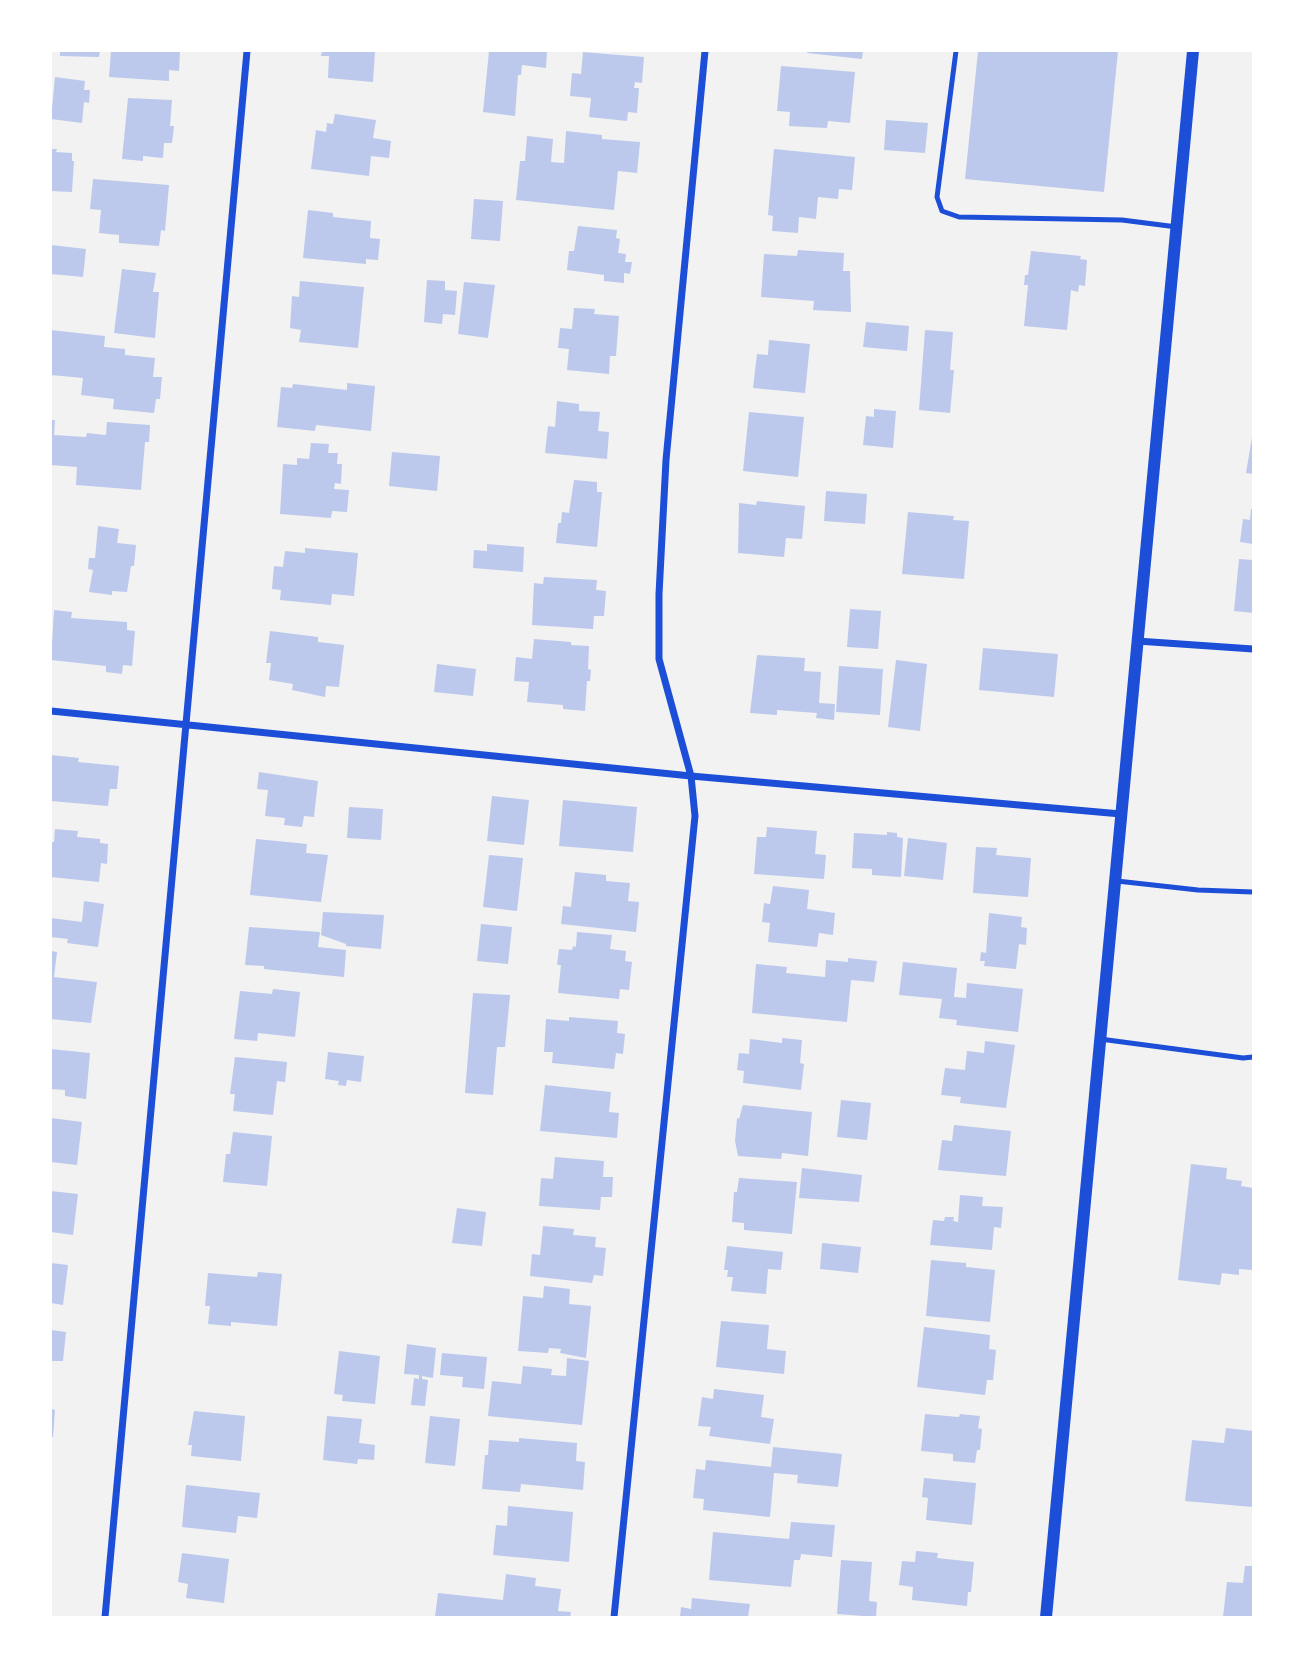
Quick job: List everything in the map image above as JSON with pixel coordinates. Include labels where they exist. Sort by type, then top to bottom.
[{"type":"street","points":[[105,1617],[247,51]]},
{"type":"street","points":[[614,1617],[695,816],[691,776],[659,659],[659,594],[666,460],[705,51]]},
{"type":"street","points":[[1046,1617],[1193,51]]},
{"type":"street","points":[[1138,640],[1253,649]]},
{"type":"street","points":[[51,711],[691,776],[1121,814]]},
{"type":"lane","points":[[956,51],[937,197],[942,211],[959,217],[1122,220],[1177,227]]},
{"type":"lane","points":[[1115,881],[1198,890],[1253,891]]},
{"type":"lane","points":[[1100,1039],[1243,1058],[1253,1057]]},
{"type":"building","points":[[60,51],[100,51],[99,57],[60,56]]},
{"type":"building","points":[[111,51],[180,51],[179,71],[169,70],[169,81],[109,77]]},
{"type":"building","points":[[322,51],[375,51],[373,82],[328,78],[329,56],[321,56]]},
{"type":"building","points":[[489,51],[547,51],[546,68],[522,65],[521,75],[518,75],[515,116],[483,112]]},
{"type":"building","points":[[807,51],[863,51],[862,59]]},
{"type":"building","points":[[978,51],[1118,51],[1104,192],[965,179]]},
{"type":"building","points":[[583,52],[644,57],[642,83],[635,82],[634,88],[639,88],[637,113],[628,112],[627,121],[589,117],[591,98],[570,96],[572,73],[581,74]]},
{"type":"building","points":[[781,66],[855,72],[850,123],[828,121],[827,128],[789,126],[790,112],[777,111]]},
{"type":"building","points":[[55,77],[85,81],[84,90],[90,90],[89,103],[84,102],[82,123],[51,119]]},
{"type":"building","points":[[128,98],[172,100],[172,143],[164,143],[163,158],[143,156],[143,161],[122,159]]},
{"type":"building","points":[[335,114],[376,120],[373,138],[391,141],[389,158],[371,156],[369,176],[311,169],[316,130],[326,132],[327,123],[333,124]]},
{"type":"building","points":[[886,120],[928,123],[925,153],[884,150]]},
{"type":"building","points":[[566,131],[602,135],[602,139],[640,142],[637,173],[618,171],[614,210],[516,200],[520,161],[525,161],[527,136],[553,139],[551,162],[564,163]]},
{"type":"building","points":[[51,149],[72,153],[72,192],[51,191]]},
{"type":"building","points":[[774,149],[855,157],[852,190],[839,189],[838,199],[818,197],[816,219],[799,217],[798,233],[772,231],[773,216],[768,215]]},
{"type":"building","points":[[93,179],[169,185],[165,231],[161,230],[159,246],[119,243],[119,235],[99,233],[101,210],[90,209]]},
{"type":"building","points":[[474,199],[503,201],[500,241],[471,239]]},
{"type":"building","points":[[308,210],[333,213],[333,217],[371,221],[370,238],[380,239],[378,260],[366,259],[366,264],[303,258]]},
{"type":"building","points":[[578,226],[617,230],[616,238],[620,239],[618,253],[626,254],[625,262],[632,262],[630,274],[624,273],[624,283],[604,281],[604,275],[567,270],[569,251],[574,251]]},
{"type":"building","points":[[51,245],[86,249],[83,277],[51,274]]},
{"type":"building","points":[[798,250],[844,253],[843,271],[850,271],[851,312],[813,310],[814,301],[761,297],[764,254],[797,256]]},
{"type":"building","points":[[1031,251],[1081,256],[1080,259],[1087,260],[1085,286],[1079,285],[1078,292],[1071,290],[1067,330],[1024,326],[1028,285],[1024,285]]},
{"type":"building","points":[[122,269],[156,273],[153,292],[159,292],[155,338],[114,333]]},
{"type":"building","points":[[427,280],[445,281],[445,290],[457,291],[455,315],[443,314],[442,324],[424,322]]},
{"type":"building","points":[[300,281],[364,287],[358,348],[299,342],[301,330],[290,328],[292,296],[299,297]]},
{"type":"building","points":[[464,282],[495,285],[488,338],[458,334]]},
{"type":"building","points":[[574,308],[595,309],[594,314],[619,316],[616,356],[610,356],[609,374],[567,370],[569,349],[558,348],[560,328],[572,329]]},
{"type":"building","points":[[866,322],[909,326],[907,351],[863,347]]},
{"type":"building","points":[[51,330],[105,336],[104,347],[125,349],[125,355],[155,358],[153,377],[162,377],[160,399],[156,399],[154,413],[113,409],[114,399],[81,395],[83,378],[51,375]]},
{"type":"building","points":[[925,330],[953,332],[950,370],[954,370],[950,413],[919,410]]},
{"type":"building","points":[[769,340],[810,344],[805,393],[753,388],[757,354],[768,355]]},
{"type":"building","points":[[347,383],[375,386],[371,431],[316,425],[315,431],[277,427],[281,387],[292,388],[293,384],[347,390]]},
{"type":"building","points":[[557,401],[579,404],[579,411],[600,412],[598,431],[609,432],[607,459],[545,453],[548,426],[555,427]]},
{"type":"building","points":[[874,409],[896,411],[893,448],[863,445],[866,416],[874,417]]},
{"type":"building","points":[[749,412],[804,417],[798,477],[743,471]]},
{"type":"building","points":[[51,420],[55,420],[54,435],[86,437],[87,433],[106,435],[107,422],[150,425],[149,442],[145,442],[141,490],[76,485],[77,467],[51,465]]},
{"type":"building","points":[[1253,437],[1253,474],[1246,473]]},
{"type":"building","points":[[311,443],[329,444],[328,453],[338,453],[337,464],[342,464],[341,484],[335,483],[334,489],[349,490],[347,512],[332,511],[331,518],[280,514],[283,464],[297,465],[297,458],[309,459]]},
{"type":"building","points":[[392,452],[440,456],[437,491],[389,486]]},
{"type":"building","points":[[574,480],[597,482],[597,492],[602,492],[597,547],[556,543],[562,512],[569,513]]},
{"type":"building","points":[[826,491],[867,494],[865,524],[824,521]]},
{"type":"building","points":[[757,501],[805,506],[802,539],[786,538],[784,557],[738,553],[739,503],[756,505]]},
{"type":"building","points":[[1251,509],[1253,544],[1240,542],[1243,519],[1250,520]]},
{"type":"building","points":[[908,512],[954,516],[953,520],[969,521],[964,579],[902,574]]},
{"type":"building","points":[[98,526],[119,529],[117,543],[136,545],[127,592],[112,591],[112,595],[89,592],[93,570],[88,569],[89,558],[95,558]]},
{"type":"building","points":[[487,544],[524,547],[523,572],[473,568],[474,550],[487,551]]},
{"type":"building","points":[[305,548],[358,553],[354,596],[332,594],[331,605],[280,600],[281,590],[272,589],[274,566],[283,567],[285,551],[305,553]]},
{"type":"building","points":[[1239,559],[1253,560],[1253,613],[1234,611]]},
{"type":"building","points":[[544,577],[597,580],[596,590],[606,591],[604,616],[594,616],[593,629],[532,625],[534,583],[543,584]]},
{"type":"building","points":[[850,609],[881,611],[878,649],[847,647]]},
{"type":"building","points":[[54,610],[72,612],[71,618],[127,622],[127,630],[135,631],[132,666],[123,665],[122,674],[106,672],[106,666],[51,660]]},
{"type":"building","points":[[270,631],[318,637],[318,642],[344,645],[339,687],[326,686],[325,697],[292,690],[293,684],[269,680],[271,663],[266,663]]},
{"type":"building","points":[[534,639],[589,646],[588,669],[591,670],[590,681],[587,681],[585,711],[563,709],[563,705],[527,702],[529,682],[514,681],[516,657],[532,659]]},
{"type":"building","points":[[983,648],[1058,654],[1054,697],[979,690]]},
{"type":"building","points":[[757,655],[805,658],[804,671],[821,672],[819,703],[835,704],[834,720],[816,718],[817,713],[777,710],[777,715],[750,713]]},
{"type":"building","points":[[896,660],[927,664],[920,731],[888,727]]},
{"type":"building","points":[[437,664],[476,669],[473,696],[434,692]]},
{"type":"building","points":[[839,666],[883,669],[880,715],[836,712]]},
{"type":"building","points":[[51,755],[79,758],[78,762],[119,766],[117,789],[110,789],[108,806],[51,801]]},
{"type":"building","points":[[259,772],[318,781],[314,817],[304,816],[302,827],[284,825],[285,818],[265,816],[268,790],[257,789]]},
{"type":"building","points":[[492,796],[529,800],[524,845],[487,841]]},
{"type":"building","points":[[563,800],[637,807],[633,852],[559,846]]},
{"type":"building","points":[[349,807],[383,809],[381,840],[347,838]]},
{"type":"building","points":[[767,827],[817,831],[815,854],[826,855],[824,879],[754,874],[757,837],[766,837]]},
{"type":"building","points":[[55,829],[78,831],[77,837],[100,839],[100,843],[108,844],[107,864],[101,863],[99,882],[51,877],[51,842],[54,842]]},
{"type":"building","points":[[887,832],[897,833],[897,837],[903,838],[901,877],[872,875],[872,869],[852,868],[854,833],[887,835]]},
{"type":"building","points":[[908,838],[947,843],[943,880],[904,876]]},
{"type":"building","points":[[256,839],[307,844],[306,853],[328,855],[321,902],[250,895]]},
{"type":"building","points":[[976,847],[997,848],[996,855],[1031,858],[1028,897],[973,893]]},
{"type":"building","points":[[489,855],[523,858],[517,911],[483,907]]},
{"type":"building","points":[[575,872],[606,875],[606,881],[630,883],[628,901],[639,902],[636,932],[561,924],[563,906],[571,907]]},
{"type":"building","points":[[773,886],[809,890],[807,909],[835,913],[833,935],[819,933],[817,947],[768,942],[770,923],[762,922],[764,903],[770,904]]},
{"type":"building","points":[[84,901],[104,904],[98,947],[67,943],[68,939],[51,937],[51,918],[82,922]]},
{"type":"building","points":[[323,912],[384,915],[381,949],[346,946],[321,935]]},
{"type":"building","points":[[989,913],[1022,917],[1021,927],[1027,928],[1026,945],[1019,944],[1016,969],[984,966],[985,961],[980,961],[981,952],[986,953]]},
{"type":"building","points":[[481,924],[512,927],[508,964],[477,961]]},
{"type":"building","points":[[249,927],[320,932],[318,947],[346,950],[344,977],[245,965]]},
{"type":"building","points":[[577,932],[612,935],[610,949],[626,951],[625,961],[632,962],[629,990],[620,989],[619,999],[558,993],[561,965],[557,965],[559,949],[572,950],[573,946],[576,947]]},
{"type":"building","points":[[51,951],[57,952],[54,977],[97,982],[91,1023],[51,1019]]},
{"type":"building","points":[[848,958],[877,961],[874,982],[851,980],[847,1022],[752,1013],[756,964],[787,967],[786,973],[825,977],[826,960],[848,962]]},
{"type":"building","points":[[903,962],[957,968],[954,997],[966,998],[967,983],[1023,989],[1018,1032],[956,1025],[957,1020],[939,1018],[942,999],[899,995]]},
{"type":"building","points":[[273,989],[300,992],[295,1037],[258,1033],[257,1041],[234,1039],[240,991],[272,994]]},
{"type":"building","points":[[473,993],[510,995],[505,1047],[497,1047],[493,1095],[465,1093]]},
{"type":"building","points":[[569,1017],[618,1021],[617,1033],[625,1034],[623,1054],[616,1053],[614,1069],[552,1063],[553,1052],[544,1052],[546,1019],[569,1021]]},
{"type":"building","points":[[782,1038],[802,1040],[800,1063],[804,1064],[801,1090],[743,1083],[744,1071],[737,1070],[739,1053],[749,1054],[750,1039],[782,1043]]},
{"type":"building","points":[[985,1041],[1015,1045],[1006,1108],[960,1103],[961,1097],[941,1095],[945,1068],[965,1070],[967,1051],[984,1053]]},
{"type":"building","points":[[51,1049],[90,1053],[86,1099],[65,1096],[65,1090],[51,1089]]},
{"type":"building","points":[[328,1052],[364,1056],[361,1082],[347,1080],[346,1086],[338,1085],[339,1081],[325,1079]]},
{"type":"building","points":[[235,1057],[287,1062],[285,1082],[277,1081],[273,1115],[233,1111],[235,1094],[230,1094]]},
{"type":"building","points":[[545,1085],[611,1092],[609,1112],[619,1113],[617,1138],[540,1131]]},
{"type":"building","points":[[841,1100],[871,1103],[867,1140],[837,1137]]},
{"type":"building","points":[[743,1105],[812,1112],[808,1156],[782,1153],[781,1159],[738,1156],[735,1141],[737,1118],[739,1119]]},
{"type":"building","points":[[51,1118],[82,1122],[77,1165],[51,1162]]},
{"type":"building","points":[[954,1125],[1011,1131],[1006,1176],[938,1170],[942,1140],[952,1141]]},
{"type":"building","points":[[233,1132],[272,1136],[267,1186],[223,1182],[226,1154],[230,1154]]},
{"type":"building","points":[[555,1157],[604,1161],[603,1177],[613,1177],[612,1197],[601,1197],[600,1210],[539,1206],[541,1178],[553,1179]]},
{"type":"building","points":[[1191,1164],[1227,1168],[1226,1179],[1242,1181],[1241,1186],[1253,1188],[1253,1270],[1239,1269],[1239,1275],[1222,1273],[1220,1285],[1178,1280]]},
{"type":"building","points":[[802,1168],[862,1175],[859,1202],[799,1198]]},
{"type":"building","points":[[739,1178],[797,1182],[792,1234],[744,1230],[744,1223],[732,1222],[734,1192],[737,1192]]},
{"type":"building","points":[[51,1191],[78,1194],[73,1235],[51,1232]]},
{"type":"building","points":[[960,1195],[983,1197],[982,1206],[1003,1207],[1001,1228],[994,1227],[992,1250],[930,1245],[933,1220],[944,1221],[945,1217],[954,1217],[953,1221],[958,1222]]},
{"type":"building","points":[[457,1208],[486,1212],[482,1246],[452,1243]]},
{"type":"building","points":[[543,1226],[574,1229],[573,1235],[596,1237],[595,1247],[606,1248],[603,1276],[594,1275],[592,1283],[530,1276],[532,1254],[540,1255]]},
{"type":"building","points":[[822,1243],[861,1247],[858,1273],[820,1269]]},
{"type":"building","points":[[727,1246],[783,1252],[781,1270],[768,1269],[766,1294],[731,1291],[733,1277],[727,1277],[728,1270],[724,1270]]},
{"type":"building","points":[[931,1260],[966,1263],[966,1267],[995,1270],[990,1322],[926,1316]]},
{"type":"building","points":[[51,1263],[68,1265],[63,1305],[51,1303]]},
{"type":"building","points":[[258,1272],[282,1274],[277,1326],[231,1322],[231,1326],[208,1324],[210,1306],[205,1306],[208,1273],[257,1277]]},
{"type":"building","points":[[544,1286],[570,1289],[569,1304],[591,1306],[586,1358],[560,1353],[561,1349],[549,1348],[548,1353],[518,1351],[523,1296],[543,1298]]},
{"type":"building","points":[[721,1321],[769,1325],[767,1349],[786,1351],[784,1374],[716,1367]]},
{"type":"building","points":[[924,1327],[990,1335],[989,1349],[996,1350],[993,1380],[987,1380],[985,1395],[917,1387]]},
{"type":"building","points":[[51,1330],[66,1332],[63,1361],[51,1361]]},
{"type":"building","points":[[407,1344],[436,1348],[433,1378],[422,1376],[422,1379],[428,1380],[425,1406],[411,1405],[414,1378],[419,1379],[419,1375],[404,1374]]},
{"type":"building","points":[[339,1351],[380,1356],[375,1404],[342,1401],[343,1395],[334,1394]]},
{"type":"building","points":[[442,1353],[487,1357],[484,1389],[462,1387],[463,1377],[440,1375]]},
{"type":"building","points":[[567,1358],[589,1361],[582,1425],[488,1416],[492,1381],[521,1384],[523,1366],[552,1369],[551,1375],[566,1376]]},
{"type":"building","points":[[714,1389],[764,1395],[761,1417],[774,1419],[770,1444],[709,1436],[711,1427],[698,1426],[702,1397],[713,1399]]},
{"type":"building","points":[[51,1409],[55,1410],[53,1437],[51,1437]]},
{"type":"building","points":[[194,1411],[245,1416],[241,1461],[191,1456],[192,1445],[188,1445]]},
{"type":"building","points":[[925,1414],[980,1416],[980,1450],[977,1450],[975,1463],[953,1461],[953,1454],[921,1451]]},
{"type":"building","points":[[327,1416],[362,1419],[359,1443],[375,1445],[374,1460],[358,1459],[357,1464],[323,1460]]},
{"type":"building","points":[[430,1416],[460,1419],[455,1466],[425,1463]]},
{"type":"building","points":[[1226,1428],[1253,1431],[1253,1507],[1185,1501],[1192,1440],[1224,1443]]},
{"type":"building","points":[[519,1438],[577,1443],[576,1461],[585,1462],[583,1490],[521,1484],[520,1492],[482,1489],[489,1440],[519,1442]]},
{"type":"building","points":[[773,1447],[842,1454],[838,1487],[797,1483],[798,1475],[774,1473],[770,1517],[703,1510],[704,1499],[693,1498],[696,1469],[705,1470],[706,1460],[771,1467]]},
{"type":"building","points":[[924,1478],[976,1483],[972,1525],[926,1520],[928,1498],[922,1497]]},
{"type":"building","points":[[186,1485],[260,1493],[257,1518],[238,1516],[236,1533],[182,1527]]},
{"type":"building","points":[[508,1506],[573,1512],[569,1562],[493,1555],[496,1525],[507,1526]]},
{"type":"building","points":[[791,1522],[835,1525],[832,1557],[801,1554],[800,1560],[794,1560],[791,1587],[709,1580],[713,1532],[789,1539]]},
{"type":"building","points":[[916,1551],[938,1553],[937,1558],[974,1562],[967,1606],[912,1600],[913,1587],[899,1585],[902,1561],[915,1562]]},
{"type":"building","points":[[182,1553],[229,1559],[224,1603],[186,1598],[188,1584],[178,1582]]},
{"type":"building","points":[[841,1560],[872,1562],[869,1601],[877,1602],[876,1617],[837,1614]]},
{"type":"building","points":[[1245,1566],[1253,1566],[1253,1617],[1223,1617],[1227,1582],[1243,1583]]},
{"type":"building","points":[[506,1574],[536,1578],[535,1586],[561,1589],[558,1611],[571,1612],[570,1617],[435,1617],[438,1593],[503,1600]]},
{"type":"building","points":[[692,1598],[750,1604],[748,1617],[680,1617],[681,1607],[691,1609]]}]
